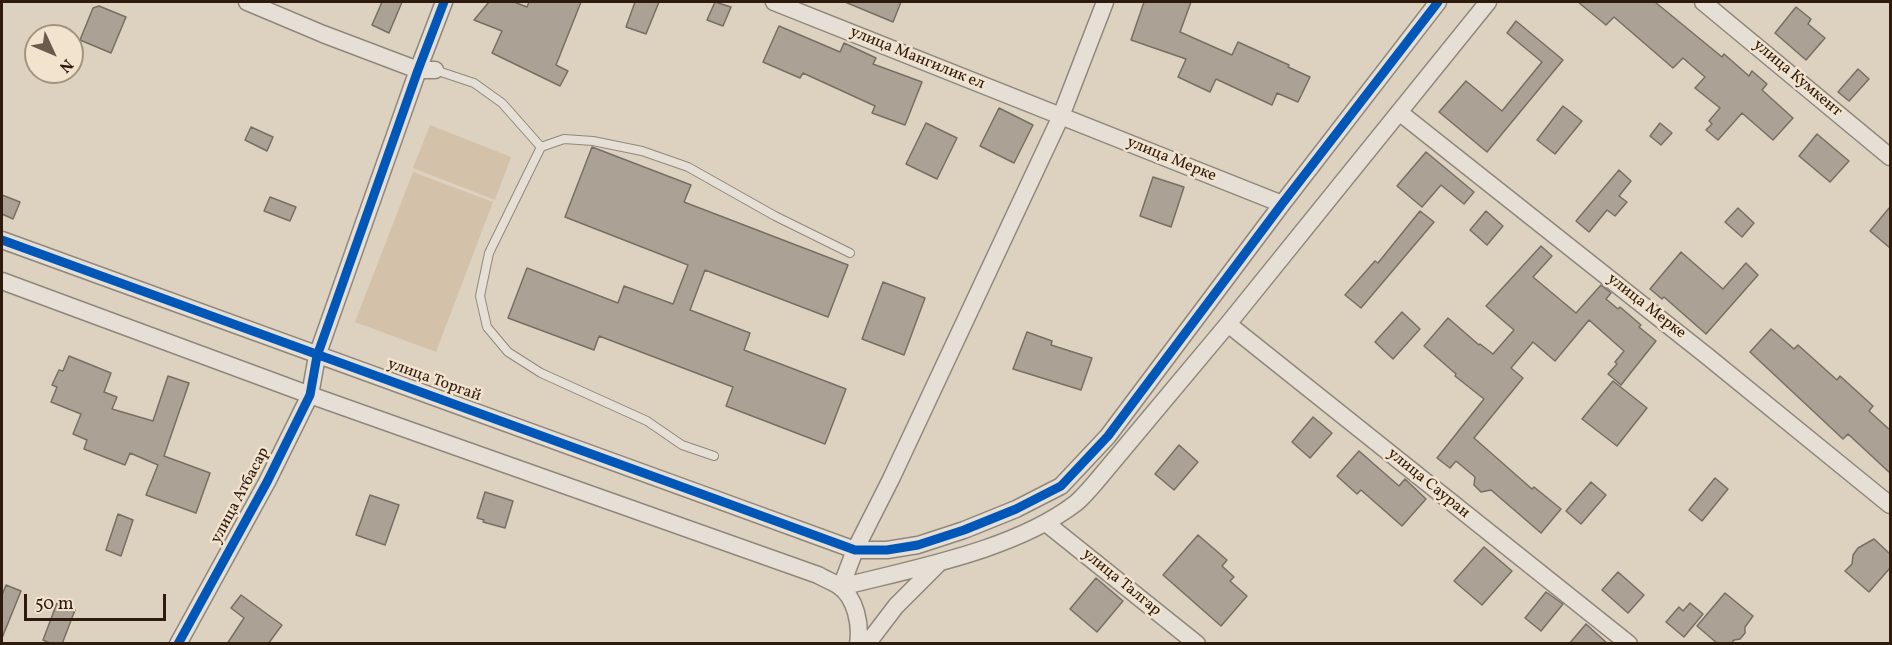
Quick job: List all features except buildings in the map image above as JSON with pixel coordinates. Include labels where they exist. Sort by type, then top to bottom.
[{"type":"street","points":[[247,2],[418,70],[435,70]]},
{"type":"street","name":"улица Атбасар","points":[[178,644],[267,482],[310,395],[317,356],[444,2]]},
{"type":"street","name":"улица Мангилик ел","points":[[774,2],[1061,116]]},
{"type":"street","points":[[841,587],[855,550],[1061,116],[1105,2]]},
{"type":"street","points":[[855,550],[887,550],[918,545],[1016,509],[1061,486],[1108,436],[1282,204],[1438,2]]},
{"type":"street","points":[[841,587],[1004,542],[1046,523],[1078,501],[1228,324],[1488,2]]},
{"type":"street","name":"улица Кумкент","points":[[1703,2],[1890,157]]},
{"type":"street","name":"улица Мерке","points":[[1399,112],[1697,348],[1890,505]]},
{"type":"street","name":"улица Мерке","points":[[1061,116],[1282,204]]},
{"type":"street","name":"улица Торгай","points":[[2,240],[855,550]]},
{"type":"street","points":[[2,281],[310,395],[818,575],[841,587],[852,601],[858,620],[858,644]]},
{"type":"street","name":"улица Сауран","points":[[1228,324],[1629,644]]},
{"type":"street","name":"улица Талгар","points":[[1046,523],[1197,644]]},
{"type":"street","points":[[867,644],[896,606],[940,561]]},
{"type":"lane","points":[[435,70],[474,82],[502,103],[542,147]]},
{"type":"lane","points":[[714,456],[682,445],[647,421],[541,373],[508,352],[487,327],[480,296],[489,253],[542,147],[564,139],[593,141],[642,151],[688,167],[775,216],[850,253]]},
{"type":"shaded area","points":[[430,125],[511,157],[495,200],[413,168]]},
{"type":"shaded area","points":[[413,172],[493,202],[436,352],[355,322]]},
{"type":"cycle path","points":[[178,644],[267,482],[310,395],[317,356],[444,2]]},
{"type":"cycle path","points":[[2,240],[855,550],[887,550],[918,545],[1016,509],[1061,486],[1108,436],[1282,204],[1438,2]]}]
